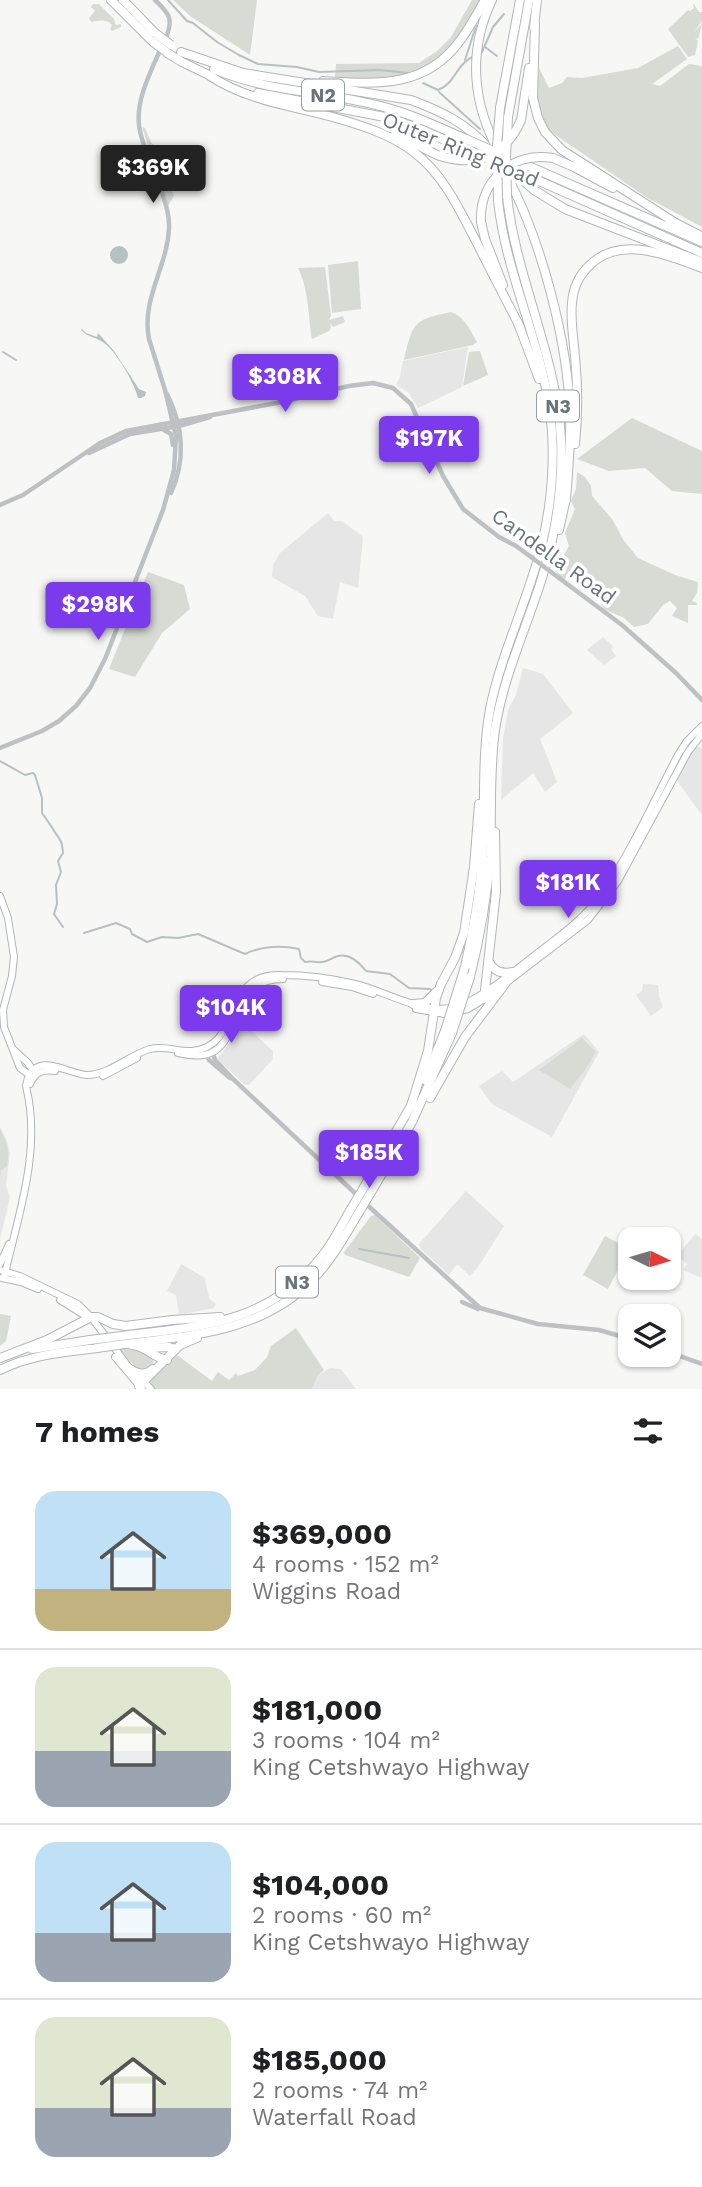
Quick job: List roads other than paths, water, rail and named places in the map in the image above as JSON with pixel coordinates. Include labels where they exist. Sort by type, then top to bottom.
[{"type":"highway","name":"Outer Ring Road","points":[[111,0],[153,37],[210,76],[273,96],[385,117],[420,129],[702,253]]},
{"type":"highway","name":"Outer Ring Road","points":[[123,0],[153,37]]},
{"type":"highway","points":[[289,80],[373,83],[407,79],[431,68],[448,55],[466,34],[485,0]]},
{"type":"highway","points":[[492,0],[480,32],[476,81],[479,103],[492,139],[509,168],[534,190],[565,209],[702,265]]},
{"type":"highway","name":"N3","points":[[118,1342],[242,1316],[282,1294],[308,1272],[355,1211],[412,1122],[440,1063],[465,967],[481,881],[484,760],[490,712],[502,663],[540,553],[549,503],[552,432],[544,379],[507,253],[498,200],[497,146],[500,108],[520,0]]},
{"type":"highway","name":"N3","points":[[367,1191],[449,1032],[470,977],[481,929],[488,877],[493,752],[500,704],[542,578],[556,523],[560,491],[561,438],[552,373],[517,253],[507,195],[508,117],[529,0]]},
{"type":"highway","points":[[537,0],[533,98],[545,132],[562,150],[702,240]]},
{"type":"highway","points":[[298,109],[366,123],[437,155],[463,161],[483,158],[504,146],[521,120],[535,24]]},
{"type":"highway","name":"Outer Ring Road","points":[[170,49],[238,79],[272,88],[376,105],[408,115],[702,240]]},
{"type":"highway","points":[[181,52],[243,73],[393,96],[431,107],[475,135],[500,164],[518,198],[535,244],[562,346],[570,414],[566,500]]},
{"type":"highway","points":[[210,76],[254,96],[375,131],[399,142],[425,162],[452,198],[520,327]]},
{"type":"highway","points":[[552,463],[545,400],[481,222],[483,198],[489,184],[498,173],[522,159],[553,158],[674,222]]},
{"type":"highway","points":[[528,618],[550,567],[566,500],[576,433],[577,378],[573,293],[582,275],[596,259],[611,252],[631,248],[702,265]]},
{"type":"highway","points":[[409,1004],[428,1001],[456,958],[464,933],[476,840],[482,737],[490,712]]},
{"type":"highway","points":[[484,995],[497,874],[491,791]]},
{"type":"highway","points":[[488,962],[499,972],[513,972]]},
{"type":"highway","points":[[411,1106],[428,1052],[441,984]]},
{"type":"highway","points":[[412,1122],[420,1115],[465,1037],[505,984]]},
{"type":"highway","name":"N3","points":[[0,1358],[16,1352],[213,1332],[253,1320],[270,1312],[313,1280],[335,1252],[355,1211]]},
{"type":"highway","points":[[16,1352],[92,1318],[127,1326],[242,1316]]},
{"type":"highway","points":[[142,1382],[162,1359],[185,1342],[213,1332]]},
{"type":"highway","points":[[118,1342],[147,1349],[176,1349]]},
{"type":"highway","name":"N3","points":[[0,1370],[26,1360],[94,1344]]},
{"type":"highway","points":[[147,1349],[162,1359]]},
{"type":"highway","points":[[130,1369],[139,1373],[142,1382]]},
{"type":"main road","points":[[484,995],[573,925],[598,899],[678,755],[702,726]]},
{"type":"main road","points":[[20,1068],[33,1074],[48,1070],[94,1078],[113,1072],[150,1053],[166,1051],[195,1056],[208,1050],[223,1033],[243,990],[270,976],[338,980],[434,1011],[457,1007],[484,995],[505,984],[579,929],[605,901],[688,752],[702,734]]},
{"type":"main road","points":[[0,896],[7,912],[13,943],[12,976],[2,1016],[26,1086],[32,1130],[24,1195],[2,1274]]},
{"type":"main road","points":[[12,1048],[23,1058],[33,1074],[29,1099]]},
{"type":"main road","points":[[23,1058],[74,1073],[93,1074],[156,1048],[208,1050]]},
{"type":"main road","points":[[26,1086],[42,1065]]},
{"type":"main road","points":[[0,1264],[1,1256],[12,1239]]},
{"type":"main road","points":[[2,1274],[78,1304],[142,1382],[151,1389]]},
{"type":"main road","points":[[2,1274],[29,1284],[92,1318],[130,1369]]},
{"type":"street","points":[[0,748],[59,721],[76,706],[90,688],[101,671],[178,473],[181,448],[176,424],[146,325],[168,238],[169,220],[167,207],[141,135],[139,121],[147,82],[171,22],[155,0]]},
{"type":"street","name":"Candella Road","points":[[176,424],[363,384],[381,384],[393,388],[411,404],[443,476],[463,509],[622,625],[702,700]]},
{"type":"street","points":[[102,444],[130,434],[176,424]]},
{"type":"street","points":[[0,505],[23,495],[102,444],[132,429],[176,424]]},
{"type":"street","points":[[163,510],[172,482],[176,424]]},
{"type":"street","points":[[160,429],[171,434],[175,456]]},
{"type":"street","points":[[208,1050],[233,1079],[469,1299],[486,1311]]},
{"type":"street","points":[[462,1302],[486,1311],[551,1326],[599,1330],[618,1336]]},
{"type":"street","points":[[681,1357],[702,1364]]},
{"type":"waterway","points":[[168,0],[187,21],[217,42],[258,64],[319,72],[380,70],[408,73]]},
{"type":"waterway","points":[[482,52],[493,27],[504,14]]},
{"type":"waterway","points":[[465,60],[476,26]]},
{"type":"waterway","points":[[485,47],[497,56]]},
{"type":"waterway","points":[[423,83],[438,90],[444,87],[463,64],[474,56]]},
{"type":"waterway","points":[[439,92],[480,129]]},
{"type":"waterway","points":[[3,352],[16,360]]},
{"type":"waterway","points":[[0,761],[25,775],[35,775],[42,798],[42,813],[61,842],[63,853],[58,861],[61,872],[56,885],[57,904],[54,914],[63,927]]},
{"type":"waterway","points":[[84,933],[116,923],[130,929],[132,934],[147,942],[162,937],[178,938],[198,934],[245,954],[258,949],[286,947],[299,949],[305,962],[324,962],[338,956],[346,956],[366,971],[390,974],[409,988],[432,991]]},
{"type":"waterway","points":[[359,1249],[409,1258]]}]
